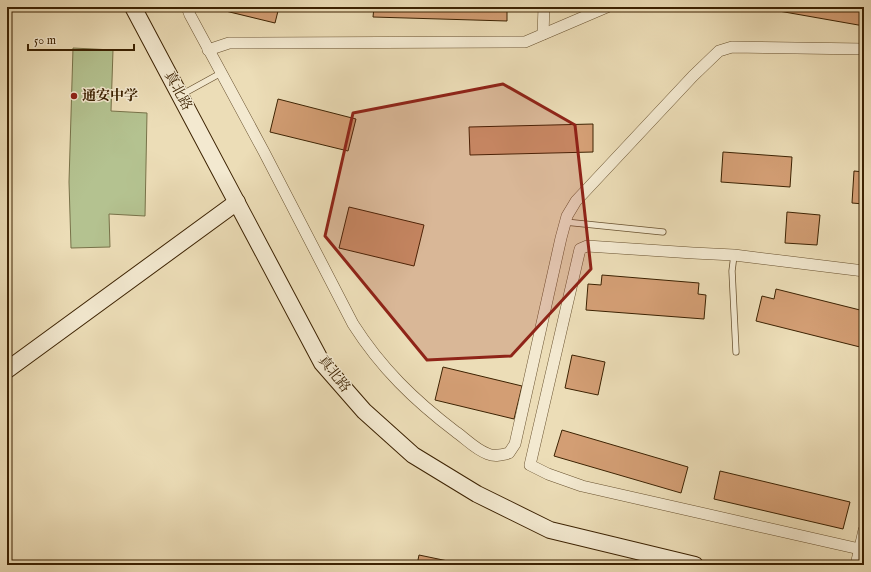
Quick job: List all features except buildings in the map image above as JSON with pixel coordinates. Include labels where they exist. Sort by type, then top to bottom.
[{"type":"street","name":"真北路","points":[[133,7],[322,363],[364,411],[413,455],[477,494],[550,530],[695,565]]},
{"type":"street","points":[[187,7],[208,50],[264,152],[353,324],[367,346],[382,366],[412,395],[474,446],[489,455],[498,456],[509,453],[515,444],[565,222],[576,201],[693,76],[719,51],[732,47],[864,49]]},
{"type":"street","points":[[544,7],[544,34]]},
{"type":"street","points":[[208,50],[229,43],[525,42],[607,7]]},
{"type":"street","points":[[7,370],[237,202]]},
{"type":"street","points":[[862,550],[582,486],[548,474],[530,465],[580,249],[587,246],[693,253],[734,254],[864,271]]},
{"type":"street","points":[[856,565],[862,550],[864,530]]},
{"type":"lane","points":[[180,96],[221,73]]},
{"type":"lane","points":[[565,222],[663,232]]},
{"type":"lane","points":[[734,254],[732,271],[736,352]]},
{"type":"highlighted area","points":[[503,84],[575,125],[591,269],[511,356],[427,360],[325,236],[353,113]]},
{"type":"green space","points":[[73,48],[113,50],[111,111],[147,113],[145,216],[109,214],[110,247],[71,248],[69,182]]},
{"type":"place","name":"通安中学","points":[[74,96]]}]
